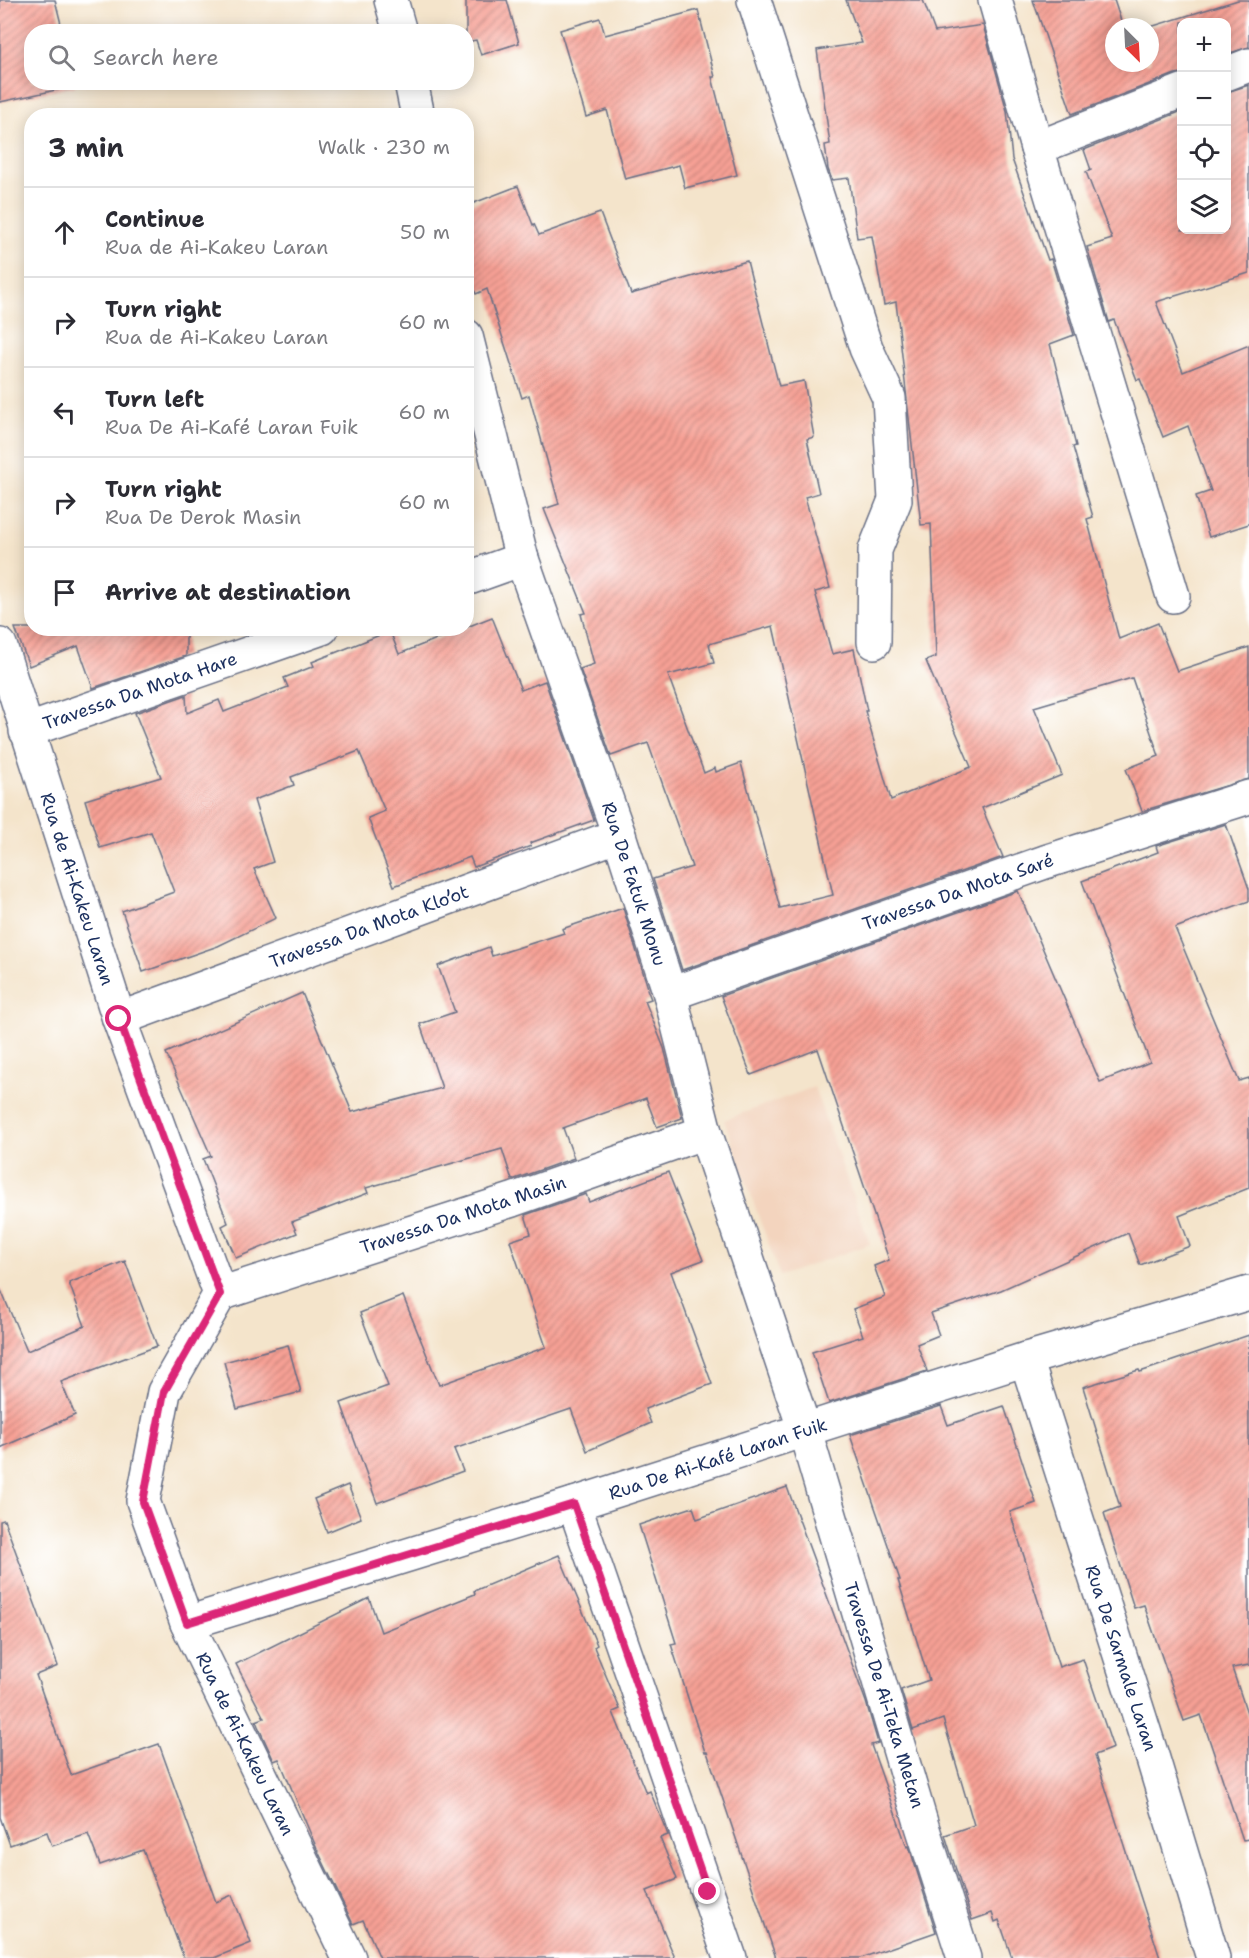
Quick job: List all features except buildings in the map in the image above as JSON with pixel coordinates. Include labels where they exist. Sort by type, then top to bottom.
[{"type":"street","points":[[392,0],[398,24]]},
{"type":"street","points":[[754,0],[866,348],[889,398],[895,500],[875,550],[874,642]]},
{"type":"street","points":[[995,0],[1037,148],[1173,596]]},
{"type":"street","points":[[1231,72],[1249,65]]},
{"type":"street","points":[[413,90],[416,108]]},
{"type":"street","points":[[1037,148],[1177,93]]},
{"type":"street","name":"Rua De Fatuk Monu","points":[[474,368],[522,560],[619,835],[670,994],[705,1132],[805,1431]]},
{"type":"street","points":[[474,576],[522,560]]},
{"type":"street","name":"Travessa Da Mota Hare","points":[[26,731],[299,636]]},
{"type":"street","name":"Rua de Ai-Kakeu Laran","points":[[0,645],[119,1019],[220,1294],[164,1392],[143,1502],[187,1623],[349,1958]]},
{"type":"street","name":"Travessa Da Mota Saré","points":[[670,994],[1045,862],[1249,797]]},
{"type":"street","name":"Travessa Da Mota Klo’ot","points":[[119,1019],[619,835]]},
{"type":"street","name":"Travessa Da Mota Masin","points":[[220,1294],[512,1200],[705,1132]]},
{"type":"street","name":"Rua De Ai-Kafé Laran Fuik","points":[[187,1623],[574,1504],[1026,1359],[1248,1295]]},
{"type":"street","name":"Rua De Sarmale Laran","points":[[1026,1359],[1214,1958]]},
{"type":"street","name":"Travessa De Ai-Teka Metan","points":[[805,1431],[922,1826],[964,1958]]},
{"type":"street","points":[[574,1504],[730,1958]]},
{"type":"shaded area","points":[[814,1087],[870,1244],[780,1276],[724,1120]]},
{"type":"route","points":[[119,1019],[220,1294],[164,1392],[143,1502],[187,1623],[574,1504],[708,1892]]}]
